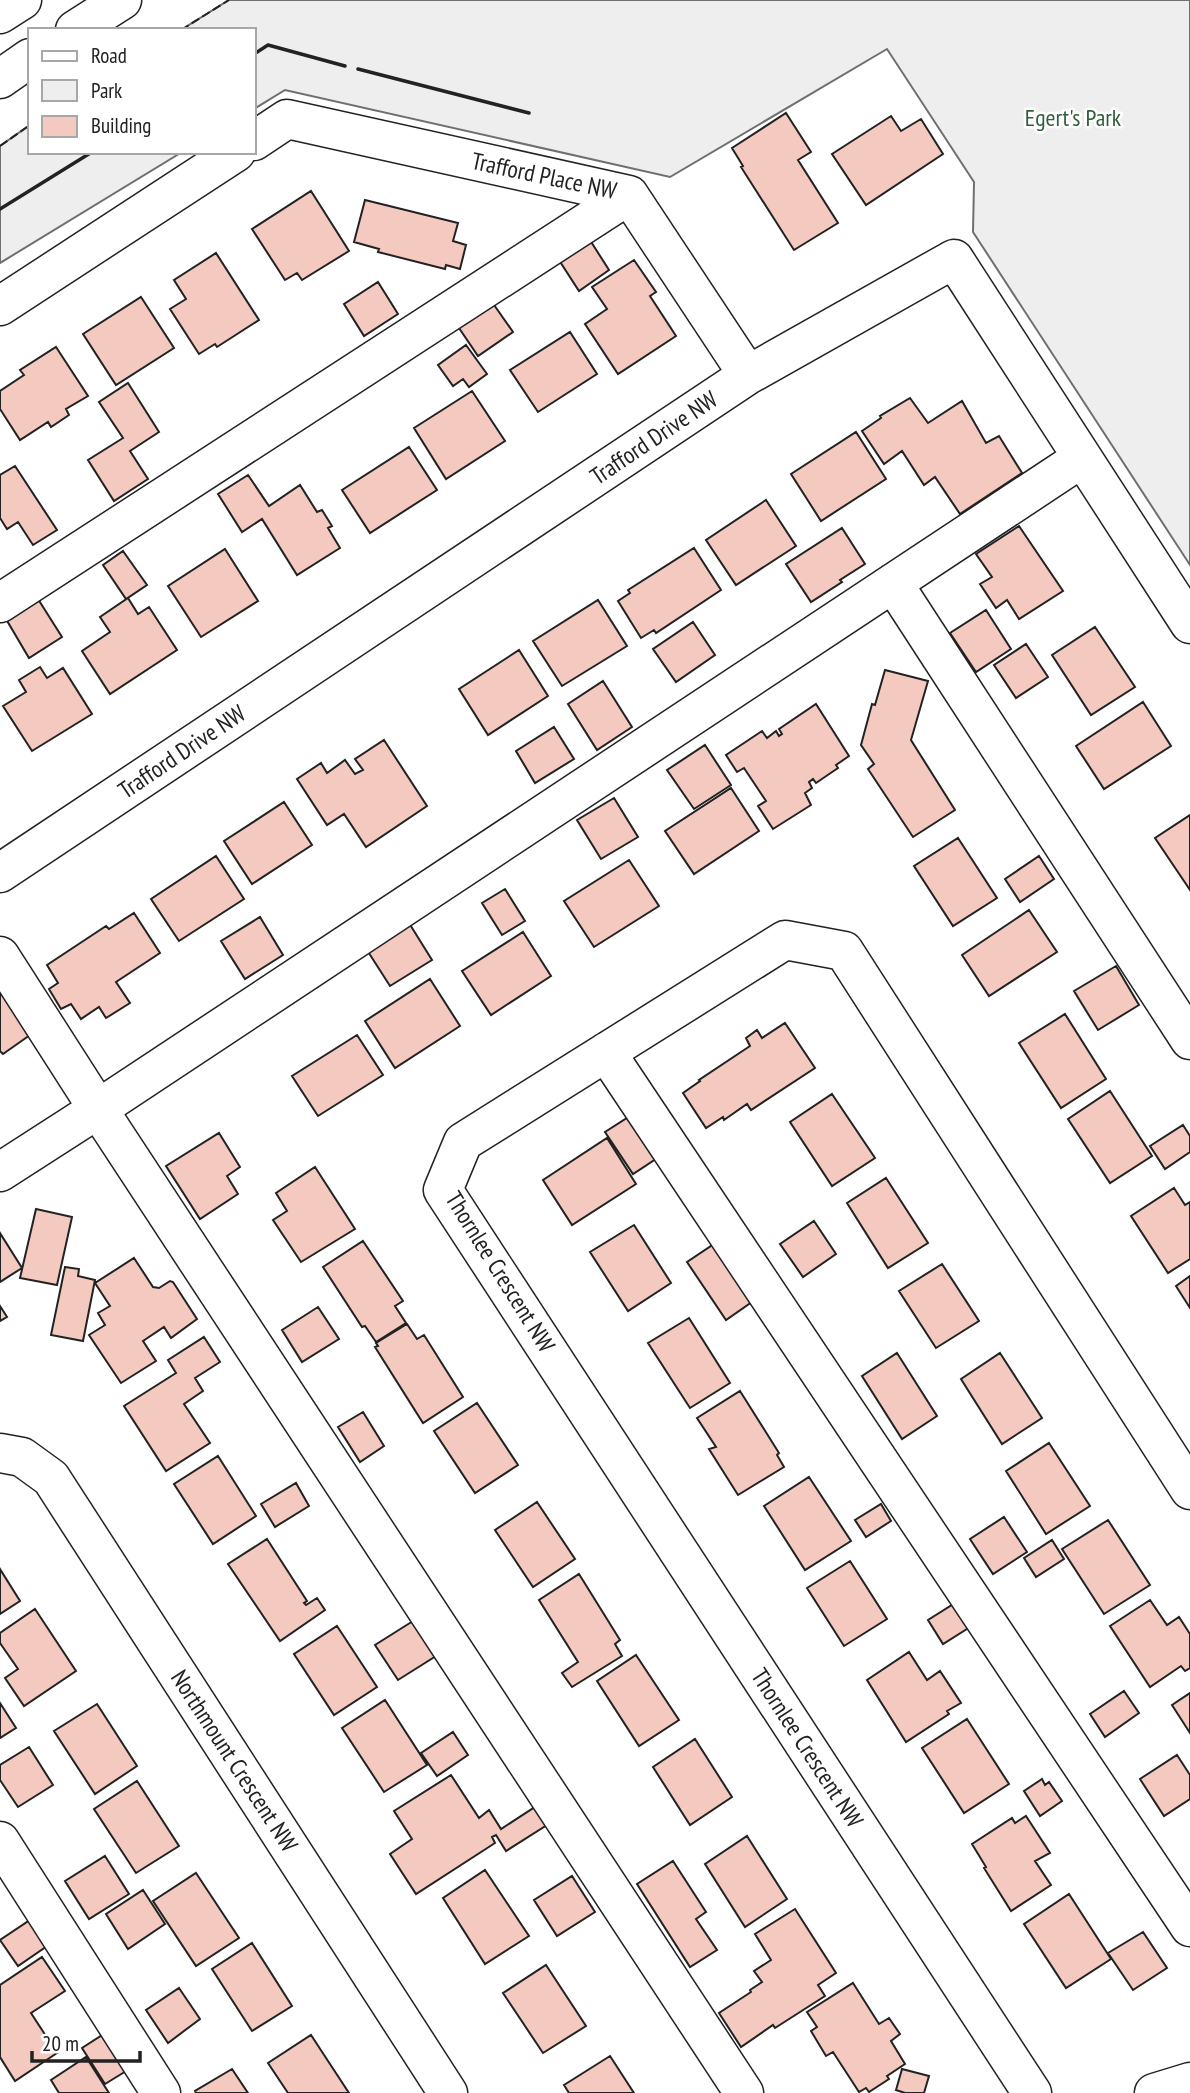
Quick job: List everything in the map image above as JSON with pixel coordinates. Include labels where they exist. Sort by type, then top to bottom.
[{"type":"street","points":[[0,14],[22,0]]},
{"type":"street","points":[[78,28],[121,0]]},
{"type":"street","points":[[0,79],[28,59]]},
{"type":"street","name":"Trafford Place NW","points":[[256,140],[287,119],[629,195],[748,375]]},
{"type":"street","points":[[0,306],[233,154]]},
{"type":"street","points":[[0,603],[629,195]]},
{"type":"street","name":"Trafford Drive NW","points":[[0,873],[748,375],[954,259],[1190,624]]},
{"type":"street","points":[[0,1172],[1082,458]]},
{"type":"street","points":[[893,583],[1190,1040]]},
{"type":"street","name":"Thornlee Crescent NW","points":[[1032,2093],[443,1190],[463,1142],[785,940],[844,951],[1190,1490]]},
{"type":"street","points":[[0,956],[744,2093]]},
{"type":"street","points":[[606,1052],[1190,1927]]},
{"type":"street","name":"Northmount Crescent NW","points":[[0,1453],[22,1457],[51,1478],[448,2093]]},
{"type":"street","points":[[0,1842],[161,2093]]},
{"type":"street","points":[[1154,2093],[1190,2082]]},
{"type":"green space","name":"Egert's Park","points":[[229,0],[1190,0],[1190,565],[973,232],[974,182],[887,49],[670,177],[285,90],[256,108],[256,28],[184,28]]},
{"type":"green space","points":[[28,126],[28,154],[179,154],[0,263],[0,146]]},
{"type":"building","points":[[786,113],[811,152],[798,160],[838,223],[794,250],[741,167],[743,166],[732,148]]},
{"type":"building","points":[[891,116],[901,131],[921,119],[943,154],[866,205],[832,154]]},
{"type":"building","points":[[311,191],[349,251],[302,280],[297,273],[285,280],[252,229]]},
{"type":"building","points":[[365,200],[458,223],[453,241],[466,245],[460,269],[446,265],[445,269],[378,252],[379,249],[354,242]]},
{"type":"building","points":[[588,237],[609,270],[579,291],[557,257]]},
{"type":"building","points":[[216,253],[259,320],[217,347],[215,344],[199,354],[170,309],[186,299],[174,280]]},
{"type":"building","points":[[634,260],[656,292],[650,296],[676,336],[618,374],[585,324],[607,309],[592,287]]},
{"type":"building","points":[[378,282],[398,314],[364,336],[344,304]]},
{"type":"building","points":[[141,297],[174,348],[116,385],[83,334]]},
{"type":"building","points":[[492,302],[513,332],[478,356],[457,325]]},
{"type":"building","points":[[570,332],[597,374],[538,412],[510,370]]},
{"type":"building","points":[[466,345],[487,374],[469,387],[463,379],[453,386],[438,365]]},
{"type":"building","points":[[56,347],[88,396],[66,409],[69,415],[51,427],[48,422],[20,440],[0,409],[0,391],[24,375],[20,370]]},
{"type":"building","points":[[128,383],[159,432],[130,451],[148,479],[114,501],[88,460],[123,438],[99,402]]},
{"type":"building","points":[[472,391],[505,441],[446,479],[414,428]]},
{"type":"building","points":[[910,398],[928,423],[962,401],[986,443],[999,436],[1022,473],[960,514],[935,477],[924,485],[902,451],[884,464],[862,431],[881,418],[880,416]]},
{"type":"building","points":[[856,432],[886,479],[821,521],[791,474]]},
{"type":"building","points":[[409,447],[437,490],[370,533],[342,490]]},
{"type":"building","points":[[15,466],[57,530],[33,545],[18,522],[7,529],[0,518],[0,475]]},
{"type":"building","points":[[248,475],[269,506],[300,485],[317,512],[322,510],[332,526],[328,528],[340,548],[297,575],[262,519],[242,532],[218,494]]},
{"type":"building","points":[[766,500],[796,546],[736,585],[706,540]]},
{"type":"building","points":[[1019,526],[1063,591],[1019,619],[1007,600],[996,608],[980,584],[992,577],[976,554]]},
{"type":"building","points":[[842,528],[865,564],[811,602],[786,564]]},
{"type":"building","points":[[694,548],[721,590],[656,633],[654,630],[641,638],[618,601],[630,593],[628,590]]},
{"type":"building","points":[[225,549],[258,601],[201,637],[168,586]]},
{"type":"building","points":[[123,551],[147,585],[126,599],[103,565]]},
{"type":"building","points":[[128,598],[138,614],[149,607],[177,650],[110,694],[82,651],[110,632],[100,617]]},
{"type":"building","points":[[38,599],[62,637],[29,658],[6,619]]},
{"type":"building","points":[[598,600],[627,646],[562,686],[533,641]]},
{"type":"building","points":[[986,610],[1011,649],[976,672],[950,633]]},
{"type":"building","points":[[693,622],[715,655],[676,682],[653,649]]},
{"type":"building","points":[[1095,627],[1135,687],[1091,715],[1052,655]]},
{"type":"building","points":[[1026,644],[1048,677],[1016,698],[994,665]]},
{"type":"building","points":[[519,650],[548,696],[488,735],[459,689]]},
{"type":"building","points":[[40,667],[47,678],[63,668],[92,714],[32,751],[3,706],[26,692],[19,680]]},
{"type":"building","points":[[885,670],[928,681],[911,740],[955,810],[913,837],[868,769],[874,764],[861,745]]},
{"type":"building","points":[[603,681],[632,727],[597,750],[568,704]]},
{"type":"building","points":[[1143,702],[1171,746],[1104,789],[1076,746]]},
{"type":"building","points":[[816,704],[849,756],[836,765],[838,768],[816,783],[813,779],[809,782],[812,788],[805,793],[811,805],[773,829],[758,806],[766,801],[744,768],[737,772],[726,755],[762,731],[767,738],[776,731],[779,736],[782,734],[779,729]]},
{"type":"building","points":[[554,727],[574,759],[535,783],[516,751]]},
{"type":"building","points":[[384,740],[427,806],[366,847],[344,814],[327,825],[297,779],[321,763],[327,773],[345,760],[355,774],[363,770],[355,759]]},
{"type":"building","points":[[705,745],[731,785],[694,809],[667,770]]},
{"type":"building","points":[[731,788],[759,831],[694,874],[665,831]]},
{"type":"building","points":[[614,798],[638,837],[601,859],[577,820]]},
{"type":"building","points":[[284,802],[312,845],[252,884],[224,841]]},
{"type":"building","points":[[1190,815],[1190,890],[1155,838]]},
{"type":"building","points":[[958,838],[997,898],[953,926],[914,866]]},
{"type":"building","points":[[216,856],[244,899],[179,941],[151,899]]},
{"type":"building","points":[[1039,856],[1054,879],[1020,902],[1005,879]]},
{"type":"building","points":[[629,860],[659,906],[594,947],[564,901]]},
{"type":"building","points":[[505,889],[525,921],[502,935],[482,903]]},
{"type":"building","points":[[1029,910],[1057,952],[989,996],[962,955]]},
{"type":"building","points":[[134,913],[160,953],[116,982],[130,1003],[106,1018],[99,1007],[81,1019],[71,1004],[61,1009],[49,989],[58,983],[47,965],[106,926],[109,929]]},
{"type":"building","points":[[260,917],[283,955],[245,979],[221,941]]},
{"type":"building","points":[[409,923],[432,960],[390,986],[367,950]]},
{"type":"building","points":[[523,932],[551,976],[491,1015],[462,971]]},
{"type":"building","points":[[1116,966],[1139,1005],[1098,1030],[1074,991]]},
{"type":"building","points":[[430,979],[460,1026],[395,1068],[365,1021]]},
{"type":"building","points":[[0,988],[30,1035],[3,1054],[0,1051]]},
{"type":"building","points":[[1065,1014],[1106,1079],[1061,1108],[1019,1043]]},
{"type":"building","points":[[785,1023],[815,1068],[751,1110],[747,1104],[724,1120],[723,1117],[706,1128],[683,1093],[750,1046],[746,1038],[757,1030],[762,1038]]},
{"type":"building","points":[[357,1035],[383,1075],[318,1116],[292,1076]]},
{"type":"building","points":[[1110,1091],[1152,1156],[1110,1183],[1068,1119]]},
{"type":"building","points":[[832,1094],[875,1158],[832,1186],[790,1122]]},
{"type":"building","points":[[641,1109],[668,1151],[633,1174],[605,1132]]},
{"type":"building","points":[[1183,1125],[1190,1136],[1190,1152],[1165,1169],[1150,1146]]},
{"type":"building","points":[[219,1133],[240,1167],[227,1176],[238,1194],[200,1219],[166,1166]]},
{"type":"building","points":[[607,1138],[636,1184],[572,1225],[543,1180]]},
{"type":"building","points":[[315,1167],[355,1229],[301,1262],[273,1220],[287,1211],[276,1193]]},
{"type":"building","points":[[886,1178],[928,1243],[888,1268],[847,1203]]},
{"type":"building","points":[[1174,1188],[1185,1205],[1190,1202],[1190,1259],[1168,1273],[1131,1216]]},
{"type":"building","points":[[36,1209],[72,1217],[57,1285],[20,1278]]},
{"type":"building","points":[[814,1221],[836,1254],[803,1277],[780,1244]]},
{"type":"building","points":[[634,1225],[671,1283],[628,1311],[590,1252]]},
{"type":"building","points":[[0,1233],[22,1268],[0,1282]]},
{"type":"building","points":[[720,1240],[759,1297],[726,1320],[687,1262]]},
{"type":"building","points":[[363,1241],[403,1301],[395,1306],[406,1323],[376,1342],[365,1326],[362,1327],[323,1267]]},
{"type":"building","points":[[134,1258],[153,1287],[159,1288],[170,1281],[173,1282],[197,1319],[171,1338],[164,1327],[143,1341],[156,1361],[121,1383],[89,1335],[105,1325],[98,1313],[110,1306],[95,1283]]},
{"type":"building","points":[[942,1264],[979,1321],[936,1348],[899,1291]]},
{"type":"building","points":[[65,1267],[79,1269],[78,1276],[95,1280],[83,1341],[51,1335]]},
{"type":"building","points":[[1190,1276],[1190,1308],[1176,1286]]},
{"type":"building","points":[[0,1306],[7,1317],[0,1321]]},
{"type":"building","points":[[318,1307],[339,1339],[302,1362],[282,1330]]},
{"type":"building","points":[[689,1318],[730,1383],[690,1408],[648,1343]]},
{"type":"building","points":[[407,1324],[417,1339],[424,1335],[463,1397],[423,1423],[375,1347],[378,1346],[376,1343]]},
{"type":"building","points":[[204,1337],[220,1362],[195,1378],[203,1391],[184,1404],[210,1443],[166,1471],[124,1406],[176,1373],[168,1360]]},
{"type":"building","points":[[897,1353],[937,1416],[902,1439],[862,1376]]},
{"type":"building","points":[[1000,1353],[1042,1418],[1002,1444],[961,1379]]},
{"type":"building","points":[[740,1391],[779,1453],[777,1455],[784,1467],[738,1495],[709,1449],[716,1447],[697,1418]]},
{"type":"building","points":[[477,1403],[518,1465],[475,1493],[434,1431]]},
{"type":"building","points":[[363,1412],[384,1446],[360,1462],[338,1427]]},
{"type":"building","points":[[1049,1443],[1090,1506],[1046,1534],[1006,1471]]},
{"type":"building","points":[[218,1456],[256,1516],[213,1544],[174,1484]]},
{"type":"building","points":[[809,1477],[851,1541],[805,1570],[764,1506]]},
{"type":"building","points":[[296,1483],[309,1506],[275,1527],[261,1504]]},
{"type":"building","points":[[537,1502],[575,1559],[533,1587],[495,1530]]},
{"type":"building","points":[[881,1504],[891,1521],[866,1537],[855,1520]]},
{"type":"building","points":[[1004,1517],[1027,1552],[993,1574],[970,1539]]},
{"type":"building","points":[[1108,1520],[1150,1585],[1104,1614],[1062,1549]]},
{"type":"building","points":[[267,1539],[307,1601],[304,1603],[306,1605],[317,1598],[325,1610],[280,1641],[228,1564]]},
{"type":"building","points":[[1052,1540],[1064,1559],[1036,1577],[1024,1558]]},
{"type":"building","points":[[850,1561],[887,1619],[844,1646],[807,1588]]},
{"type":"building","points":[[0,1569],[20,1601],[0,1614]]},
{"type":"building","points":[[579,1574],[620,1640],[615,1644],[622,1656],[572,1687],[562,1673],[578,1662],[539,1600]]},
{"type":"building","points":[[963,1598],[978,1622],[943,1644],[928,1620]]},
{"type":"building","points":[[1150,1600],[1167,1625],[1179,1617],[1190,1634],[1190,1668],[1185,1671],[1181,1666],[1150,1687],[1110,1626]]},
{"type":"building","points":[[35,1609],[76,1671],[24,1706],[5,1678],[18,1669],[0,1643],[0,1633]]},
{"type":"building","points":[[413,1621],[436,1656],[398,1680],[375,1645]]},
{"type":"building","points":[[337,1626],[377,1687],[334,1715],[294,1654]]},
{"type":"building","points":[[909,1652],[927,1680],[940,1671],[961,1703],[906,1742],[867,1680]]},
{"type":"building","points":[[636,1655],[679,1720],[639,1746],[597,1681]]},
{"type":"building","points":[[1124,1691],[1139,1713],[1105,1737],[1090,1714]]},
{"type":"building","points":[[1190,1693],[1190,1733],[1172,1705]]},
{"type":"building","points":[[385,1700],[427,1765],[384,1792],[342,1728]]},
{"type":"building","points":[[0,1703],[16,1728],[0,1738]]},
{"type":"building","points":[[97,1704],[137,1766],[95,1794],[54,1731]]},
{"type":"building","points":[[967,1719],[1009,1784],[964,1813],[922,1748]]},
{"type":"building","points":[[453,1732],[468,1755],[437,1776],[421,1753]]},
{"type":"building","points":[[695,1739],[732,1797],[690,1825],[653,1767]]},
{"type":"building","points":[[29,1747],[53,1785],[18,1807],[0,1780],[0,1765]]},
{"type":"building","points":[[1177,1755],[1190,1775],[1190,1799],[1164,1816],[1140,1779]]},
{"type":"building","points":[[451,1775],[479,1818],[489,1810],[501,1829],[535,1807],[547,1825],[506,1851],[496,1835],[492,1837],[495,1843],[416,1894],[390,1854],[412,1839],[394,1811]]},
{"type":"building","points":[[1042,1779],[1045,1785],[1049,1782],[1062,1801],[1040,1816],[1024,1791]]},
{"type":"building","points":[[137,1781],[179,1846],[136,1873],[94,1809]]},
{"type":"building","points":[[1026,1816],[1050,1853],[1035,1861],[1051,1885],[1011,1911],[972,1844],[1012,1818],[1015,1823]]},
{"type":"building","points":[[747,1836],[787,1899],[745,1927],[705,1864]]},
{"type":"building","points":[[105,1856],[129,1894],[89,1919],[65,1881]]},
{"type":"building","points":[[673,1861],[706,1912],[696,1919],[717,1950],[690,1967],[637,1884]]},
{"type":"building","points":[[485,1870],[529,1936],[485,1964],[443,1898]]},
{"type":"building","points":[[196,1873],[239,1938],[196,1966],[153,1901]]},
{"type":"building","points":[[572,1876],[595,1912],[557,1936],[534,1900]]},
{"type":"building","points":[[143,1890],[165,1924],[128,1949],[106,1914]]},
{"type":"building","points":[[1069,1894],[1111,1959],[1066,1988],[1024,1924]]},
{"type":"building","points":[[795,1909],[836,1973],[818,1985],[825,1996],[775,2028],[773,2025],[741,2047],[719,2013],[762,1982],[754,1971],[771,1960],[755,1934]]},
{"type":"building","points":[[36,1916],[53,1942],[18,1966],[0,1940]]},
{"type":"building","points":[[1143,1932],[1167,1968],[1133,1990],[1108,1953]]},
{"type":"building","points":[[252,1943],[292,2006],[252,2031],[212,1969]]},
{"type":"building","points":[[42,1957],[65,1991],[31,2013],[57,2053],[15,2081],[0,2057],[0,1985]]},
{"type":"building","points":[[546,1965],[586,2026],[543,2053],[503,1993]]},
{"type":"building","points":[[853,1983],[879,2024],[889,2018],[900,2034],[891,2041],[905,2064],[869,2092],[866,2088],[859,2092],[833,2052],[826,2056],[811,2031],[817,2027],[807,2012]]},
{"type":"building","points":[[179,1988],[200,2019],[168,2043],[146,2010]]},
{"type":"building","points":[[113,2028],[136,2065],[105,2084],[82,2048]]},
{"type":"building","points":[[311,2035],[349,2093],[288,2093],[268,2063]]},
{"type":"building","points":[[610,2056],[634,2093],[569,2093],[564,2085]]},
{"type":"building","points":[[86,2057],[109,2093],[59,2093],[51,2080]]},
{"type":"building","points":[[232,2069],[248,2093],[196,2093],[195,2091]]},
{"type":"building","points":[[902,2069],[929,2076],[924,2093],[896,2090]]},
{"type":"fence","points":[[184,28],[229,0]]},
{"type":"fence","points":[[0,146],[28,126]]},
{"type":"wall","points":[[256,53],[268,45],[345,66]]},
{"type":"wall","points":[[358,69],[529,113]]},
{"type":"wall","points":[[0,209],[89,154]]}]
